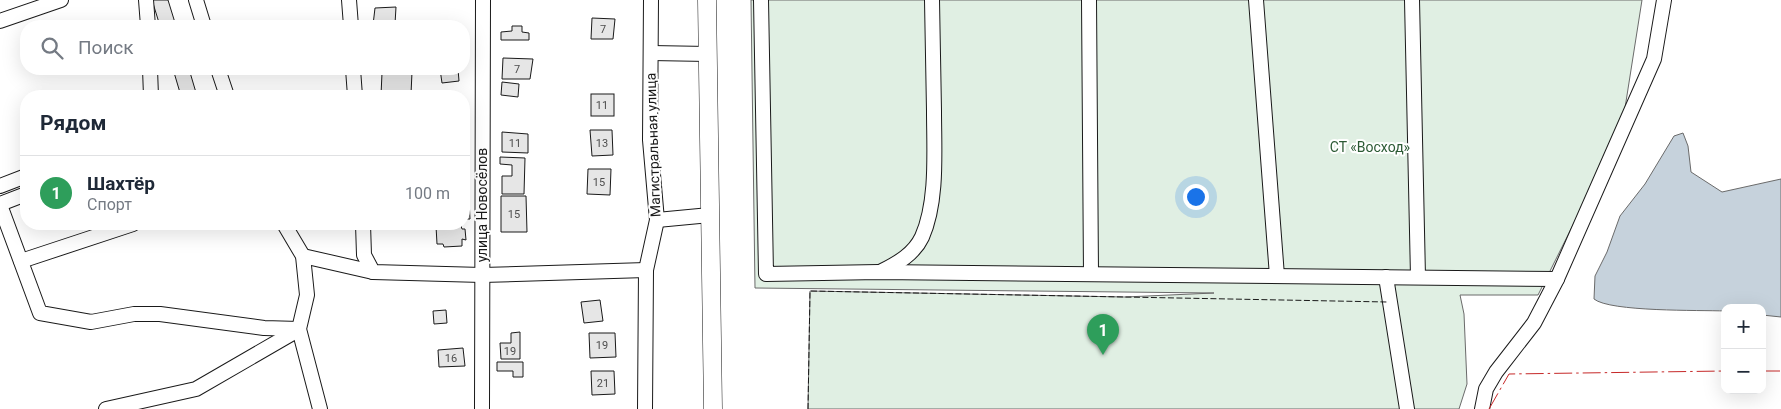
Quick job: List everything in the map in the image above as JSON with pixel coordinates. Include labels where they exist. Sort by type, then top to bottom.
[{"type":"main road","points":[[708,0],[713,409]]},
{"type":"street","points":[[0,21],[62,0]]},
{"type":"street","points":[[146,0],[148,20]]},
{"type":"street","points":[[196,0],[202,20]]},
{"type":"street","points":[[349,0],[351,20]]},
{"type":"street","name":"улица Новосёлов","points":[[482,409],[483,0]]},
{"type":"street","name":"Магистральная улица","points":[[645,409],[646,270],[657,220],[650,140],[651,0]]},
{"type":"street","points":[[760,0],[766,274],[879,272],[1557,279]]},
{"type":"street","points":[[879,272],[899,262],[911,252],[922,237],[929,206],[934,165],[932,0]]},
{"type":"street","points":[[1089,0],[1091,274]]},
{"type":"street","points":[[1256,0],[1277,276]]},
{"type":"street","points":[[1412,0],[1418,277]]},
{"type":"street","points":[[1482,409],[1486,389],[1496,372],[1534,323],[1557,279],[1654,60],[1664,0]]},
{"type":"street","points":[[651,53],[708,54]]},
{"type":"street","points":[[150,75],[151,90]]},
{"type":"street","points":[[220,75],[225,90]]},
{"type":"street","points":[[353,75],[355,90]]},
{"type":"street","points":[[0,186],[20,178]]},
{"type":"street","points":[[20,196],[0,204],[40,313],[91,322],[134,314],[160,314],[264,328],[299,329]]},
{"type":"street","points":[[657,220],[710,215]]},
{"type":"street","points":[[21,261],[116,230]]},
{"type":"street","points":[[288,230],[303,256],[307,296],[299,329],[320,409]]},
{"type":"street","points":[[362,230],[364,255],[373,272]]},
{"type":"street","points":[[303,256],[373,272],[482,275],[646,270]]},
{"type":"street","points":[[1386,277],[1407,409]]},
{"type":"street","points":[[106,409],[196,389],[299,329]]},
{"type":"green space","name":"СТ «Восход»","points":[[751,0],[1642,0],[1622,127],[1538,295],[1460,295],[1464,314],[1467,384],[1459,409],[808,409],[810,291],[1125,297],[1214,293],[755,288]]},
{"type":"shaded area","points":[[1683,133],[1688,146],[1691,172],[1722,192],[1781,179],[1781,317],[1766,315],[1766,304],[1721,304],[1721,311],[1656,310],[1618,306],[1594,299],[1595,276],[1607,252],[1620,216],[1645,184],[1674,136]]},
{"type":"building","points":[[152,0],[168,0],[174,20],[158,20]]},
{"type":"building","points":[[396,7],[395,20],[374,20],[375,8]]},
{"type":"building","points":[[592,18],[615,19],[613,39],[591,39]]},
{"type":"building","points":[[512,26],[522,26],[522,32],[529,33],[529,40],[501,40],[501,32],[512,31]]},
{"type":"building","points":[[503,58],[533,59],[530,79],[502,79]]},
{"type":"building","points":[[175,75],[191,75],[195,90],[179,90]]},
{"type":"building","points":[[382,75],[412,75],[411,90],[381,90]]},
{"type":"building","points":[[441,75],[458,75],[459,81],[442,83]]},
{"type":"building","points":[[502,82],[519,84],[518,97],[501,95]]},
{"type":"building","points":[[591,94],[614,94],[614,116],[591,116]]},
{"type":"building","points":[[590,130],[612,130],[613,155],[592,156]]},
{"type":"building","points":[[502,132],[528,134],[528,153],[502,152]]},
{"type":"building","points":[[500,157],[525,158],[524,194],[502,194],[502,176],[512,176],[512,165],[500,164]]},
{"type":"building","points":[[588,169],[611,169],[610,195],[587,194]]},
{"type":"building","points":[[501,196],[526,196],[527,232],[501,232]]},
{"type":"building","points":[[436,230],[465,230],[466,240],[462,239],[462,246],[444,247],[443,244],[437,244]]},
{"type":"building","points":[[600,300],[603,321],[584,323],[581,302]]},
{"type":"building","points":[[446,310],[447,323],[434,324],[433,311]]},
{"type":"building","points":[[520,332],[520,359],[501,359],[500,343],[511,343],[511,333]]},
{"type":"building","points":[[589,333],[615,333],[616,357],[590,358]]},
{"type":"building","points":[[463,348],[465,366],[439,367],[438,350]]},
{"type":"building","points":[[497,362],[523,362],[523,377],[513,377],[513,371],[497,371]]},
{"type":"building","points":[[591,371],[614,371],[615,394],[592,395]]},
{"type":"fence","points":[[808,409],[810,291],[1387,302]]},
{"type":"power","points":[[1489,409],[1509,374],[1721,371]]},
{"type":"power","points":[[1766,371],[1781,371]]},
{"type":"place","name":"Шахтёр","points":[[1103,355]]}]
